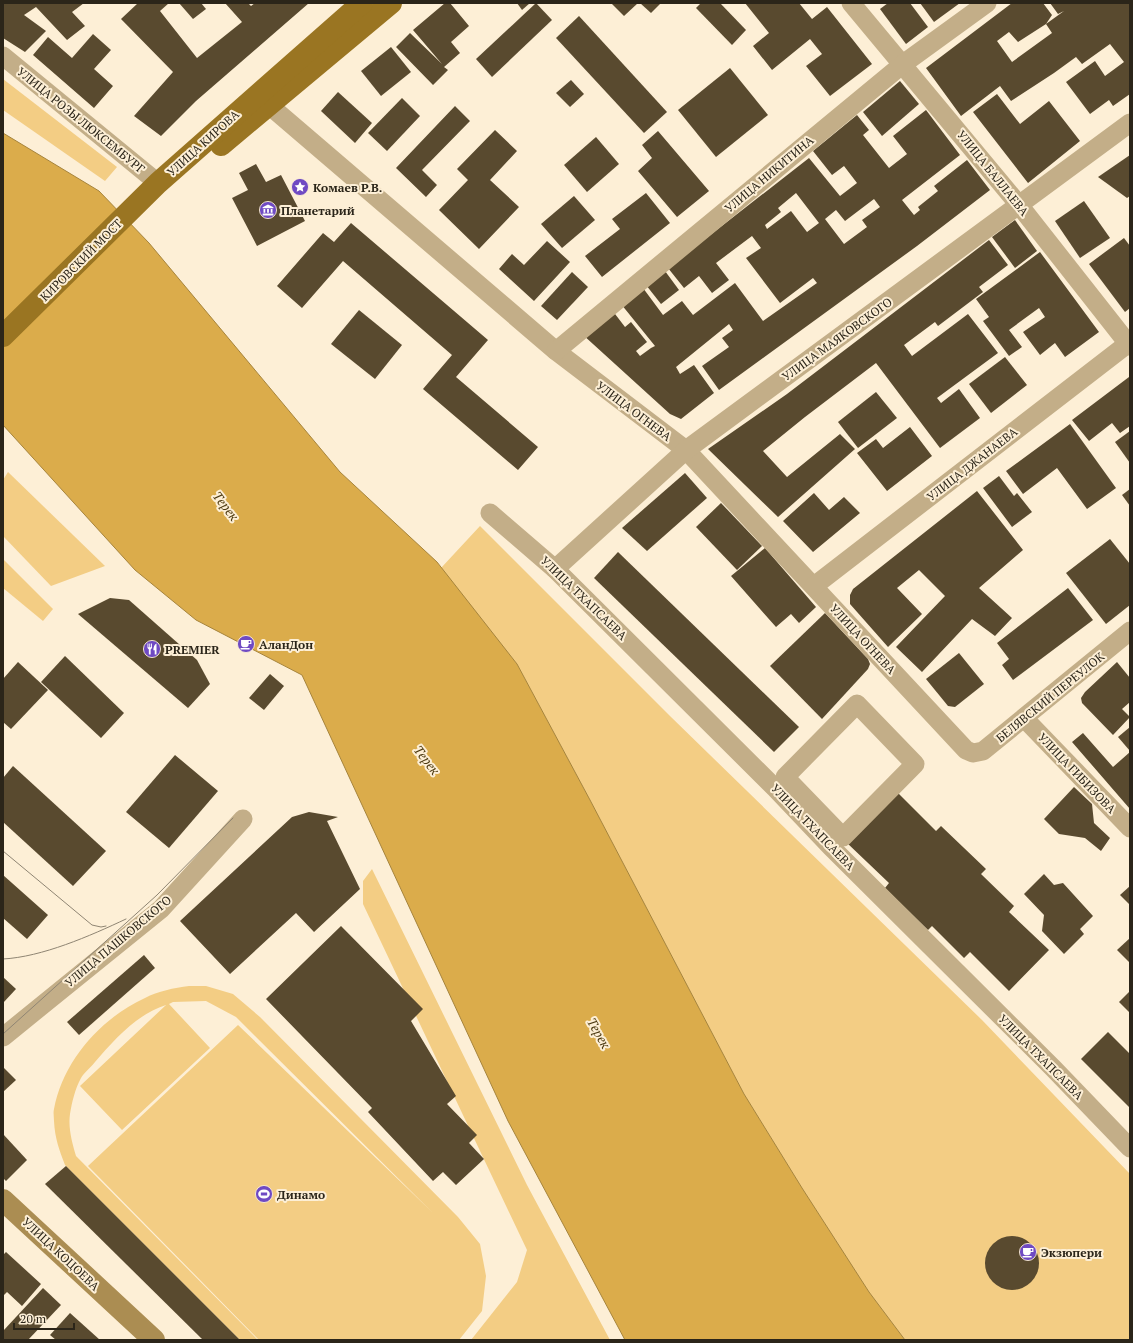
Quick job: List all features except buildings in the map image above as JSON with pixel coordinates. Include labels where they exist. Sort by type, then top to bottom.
[{"type":"main road","name":"УЛИЦА КИРОВА","points":[[154,188],[269,84],[362,3]]},
{"type":"main road","name":"УЛИЦА КИРОВА","points":[[154,188],[224,144],[391,3]]},
{"type":"main road","name":"КИРОВСКИЙ МОСТ","points":[[3,336],[154,188]]},
{"type":"street","name":"УЛИЦА БАЛЛАЕВА","points":[[851,3],[1019,205],[1129,344]]},
{"type":"street","name":"УЛИЦА НИКИТИНА","points":[[556,351],[903,64],[987,3]]},
{"type":"street","name":"УЛИЦА РОЗЫ ЛЮКСЕМБУРГ","points":[[3,56],[154,188]]},
{"type":"street","name":"УЛИЦА ОГНЕВА","points":[[270,106],[556,351],[686,450],[966,750]]},
{"type":"street","name":"УЛИЦА МАЯКОВСКОГО","points":[[555,569],[686,450],[1130,123]]},
{"type":"street","name":"УЛИЦА ДЖАНАЕВА","points":[[814,586],[1129,344]]},
{"type":"street","name":"УЛИЦА ТХАПСАЕВА","points":[[490,513],[555,569],[775,788],[830,846],[1053,1068],[1130,1148]]},
{"type":"street","name":"БЕЛЯВСКИЙ ПЕРЕУЛОК","points":[[966,750],[973,753],[983,751],[1130,631]]},
{"type":"street","points":[[857,704],[915,764],[843,837],[784,777],[857,704]]},
{"type":"street","name":"УЛИЦА ГИБИЗОВА","points":[[1024,718],[1130,828]]},
{"type":"street","name":"УЛИЦА ПАШКОВСКОГО","points":[[3,1037],[161,908],[243,820]]},
{"type":"street","name":"УЛИЦА КОЦОЕВА","points":[[3,1200],[154,1340]]},
{"type":"shaded area","points":[[3,79],[117,167],[105,181],[3,110]]},
{"type":"shaded area","points":[[8,472],[105,566],[51,586],[3,536],[3,480]]},
{"type":"shaded area","points":[[480,526],[670,716],[982,1020],[1130,1174],[1130,1340],[905,1340],[869,1292],[744,1094],[517,664],[441,568]]},
{"type":"shaded area","points":[[3,559],[53,609],[43,621],[3,588]]},
{"type":"shaded area","points":[[372,869],[527,1185],[610,1340],[471,1340],[517,1282],[527,1250],[363,904],[363,881]]},
{"type":"shaded area","name":"Динамо","points":[[189,986],[206,986],[233,994],[260,1017],[458,1217],[480,1244],[486,1276],[482,1311],[459,1340],[259,1340],[88,1166],[238,1025],[433,1213],[236,1017],[206,1001],[173,1002],[169,1004],[210,1048],[122,1130],[80,1086],[166,1005],[155,1009],[136,1021],[118,1037],[84,1074],[79,1082],[70,1114],[71,1135],[76,1156],[258,1340],[240,1340],[65,1165],[56,1139],[54,1110],[59,1091],[75,1058],[86,1043],[113,1017],[155,993]]},
{"type":"water","name":"Терек","points":[[3,133],[99,191],[149,243],[340,472],[437,562],[517,664],[744,1094],[869,1292],[905,1340],[625,1340],[508,1121],[302,675],[196,620],[135,570],[3,425]]},
{"type":"tram line","points":[[3,1034],[157,895],[233,818]]},
{"type":"tram line","points":[[3,851],[92,925],[101,927],[106,926]]},
{"type":"tram line","points":[[3,959],[34,954],[66,945],[126,919]]},
{"type":"place","name":"Комаев Р.В.","points":[[300,187]]},
{"type":"place","name":"Планетарий","points":[[268,210]]},
{"type":"place","name":"АланДон","points":[[246,644]]},
{"type":"place","name":"PREMIER","points":[[152,649]]},
{"type":"place","name":"Динамо","points":[[264,1194]]},
{"type":"place","name":"Экзюпери","points":[[1028,1252]]}]
